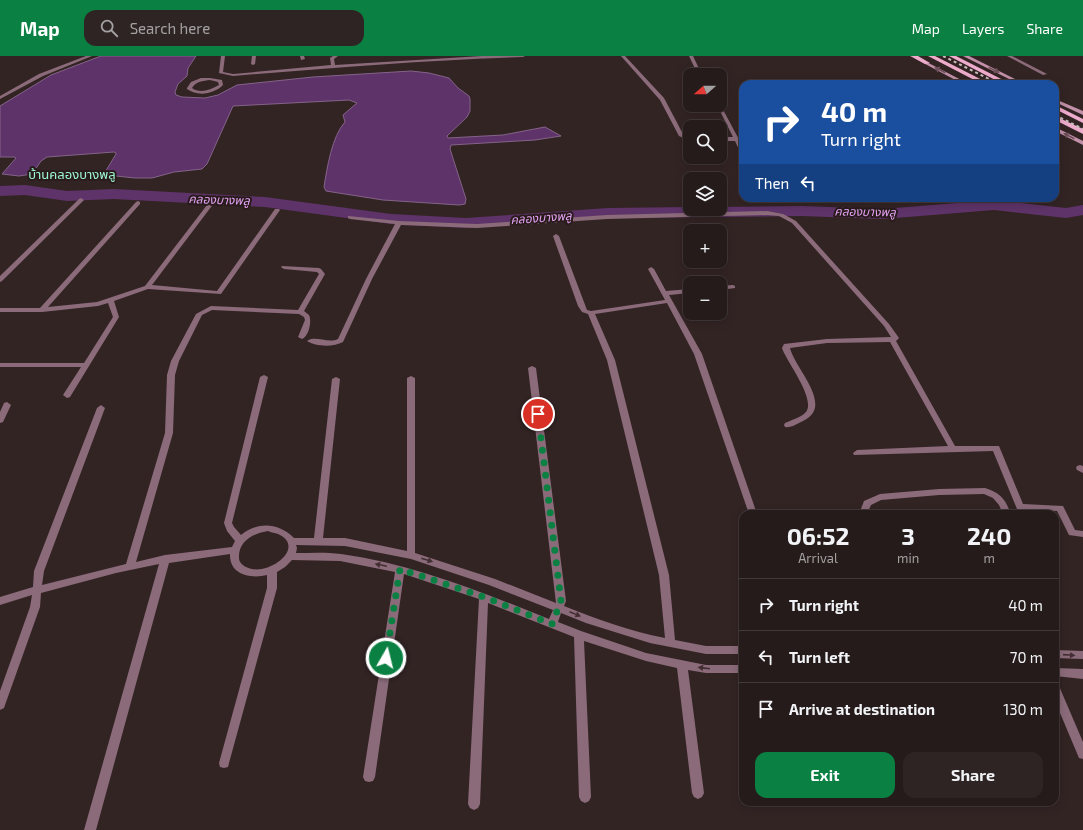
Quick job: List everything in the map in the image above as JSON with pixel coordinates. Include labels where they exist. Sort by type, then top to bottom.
[{"type":"main road","points":[[913,56],[959,80]]},
{"type":"main road","points":[[931,56],[979,80]]},
{"type":"main road","points":[[952,56],[1000,80]]},
{"type":"main road","points":[[965,56],[1015,80]]},
{"type":"main road","points":[[1059,102],[1083,113]]},
{"type":"main road","points":[[1059,109],[1083,121]]},
{"type":"main road","points":[[1059,120],[1083,132]]},
{"type":"main road","points":[[1059,131],[1083,143]]},
{"type":"street","points":[[0,98],[41,75],[90,56]]},
{"type":"street","points":[[223,56],[221,70],[223,74]]},
{"type":"street","points":[[253,64],[254,56]]},
{"type":"street","points":[[333,66],[332,58],[336,56]]},
{"type":"street","points":[[214,79],[221,83],[219,87],[213,90],[200,92],[192,91],[189,88],[191,84],[197,81],[214,79],[223,74],[233,75],[333,66],[523,56]]},
{"type":"street","points":[[623,56],[662,99],[683,136]]},
{"type":"street","points":[[691,56],[697,68]]},
{"type":"street","points":[[1010,56],[1046,74]]},
{"type":"street","points":[[722,112],[739,145]]},
{"type":"street","points":[[727,139],[736,139]]},
{"type":"street","points":[[0,280],[82,200]]},
{"type":"street","points":[[42,310],[138,202]]},
{"type":"street","points":[[147,287],[209,206]]},
{"type":"street","points":[[0,310],[42,310],[98,304],[147,287],[219,293],[277,210]]},
{"type":"street","points":[[350,216],[399,223],[477,226],[607,217],[778,214],[794,222],[887,325],[894,335],[892,340],[953,449]]},
{"type":"street","points":[[311,341],[337,343],[341,340],[369,279],[399,223]]},
{"type":"street","points":[[556,236],[581,306],[584,310],[591,313],[668,301]]},
{"type":"street","points":[[284,267],[319,270],[322,274],[300,312]]},
{"type":"street","points":[[651,269],[698,354],[751,510]]},
{"type":"street","points":[[727,287],[733,287]]},
{"type":"street","points":[[664,293],[683,292]]},
{"type":"street","points":[[67,395],[116,317],[110,300]]},
{"type":"street","points":[[130,565],[169,433],[170,375],[174,361],[199,314],[211,308],[300,312],[307,316],[308,320],[302,337]]},
{"type":"street","points":[[591,313],[611,360],[664,575],[670,643]]},
{"type":"street","points":[[788,425],[808,415],[813,407],[812,398],[788,354],[786,348],[787,346],[827,341],[892,340]]},
{"type":"street","points":[[0,366],[86,365]]},
{"type":"street","points":[[532,368],[561,601],[552,624]]},
{"type":"street","points":[[240,540],[230,529],[228,524],[264,377]]},
{"type":"street","points":[[411,555],[412,378]]},
{"type":"street","points":[[318,540],[336,379]]},
{"type":"street","points":[[0,420],[7,405]]},
{"type":"street","points":[[0,705],[35,607],[39,571],[100,408]]},
{"type":"street","points":[[858,453],[996,448],[1020,507],[1060,508],[1072,533],[1083,534]]},
{"type":"street","points":[[864,510],[867,503],[880,497],[939,492],[985,491],[996,496],[1005,510]]},
{"type":"street","points":[[268,528],[279,529],[287,533],[292,541],[292,549],[290,556],[281,566],[272,572],[258,574],[247,572],[238,568],[234,559],[234,550],[240,540],[246,535],[257,530],[268,528]]},
{"type":"street","points":[[292,541],[318,540],[345,542],[411,555],[492,582],[586,619],[650,639],[706,650],[739,650]]},
{"type":"street","points":[[0,601],[38,589],[130,565],[234,550]]},
{"type":"street","points":[[290,556],[340,557],[400,569],[484,597],[579,635],[646,657],[706,669],[739,669]]},
{"type":"street","points":[[90,830],[165,559]]},
{"type":"street","points":[[369,777],[400,569]]},
{"type":"street","points":[[224,763],[272,588],[272,572]]},
{"type":"street","points":[[474,804],[484,597]]},
{"type":"street","points":[[579,635],[585,797]]},
{"type":"street","points":[[1059,654],[1083,656]]},
{"type":"street","points":[[682,664],[698,793]]},
{"type":"street","points":[[1059,672],[1083,674]]},
{"type":"street","points":[[1059,698],[1083,754]]},
{"type":"shaded area","points":[[101,56],[196,56],[188,68],[187,76],[178,84],[175,92],[176,95],[182,97],[205,98],[218,95],[237,85],[313,77],[411,71],[429,73],[449,78],[458,88],[469,96],[470,99],[470,111],[467,117],[447,136],[448,138],[503,135],[545,127],[561,136],[535,140],[451,145],[450,149],[466,199],[465,204],[459,205],[383,200],[326,191],[324,187],[333,144],[340,128],[345,122],[343,115],[357,103],[349,100],[233,106],[207,164],[202,169],[174,172],[152,178],[106,175],[104,174],[116,154],[114,152],[47,157],[41,161],[32,174],[19,176],[2,174],[16,158],[0,157],[0,106],[51,75]]},
{"type":"waterway","name":"คลองบางพลู","points":[[0,191],[25,190],[67,196],[114,194],[265,202],[391,219],[466,223],[608,213],[802,211],[883,214],[994,205],[1066,213],[1083,210]]},
{"type":"railway","points":[[943,56],[991,80]]},
{"type":"railway","points":[[1059,117],[1083,129]]},
{"type":"district","name":"บ้านคลองบางพลู","points":[[72,174]]},
{"type":"route","points":[[386,658],[400,569],[484,597],[552,624],[561,601],[538,414]]}]
